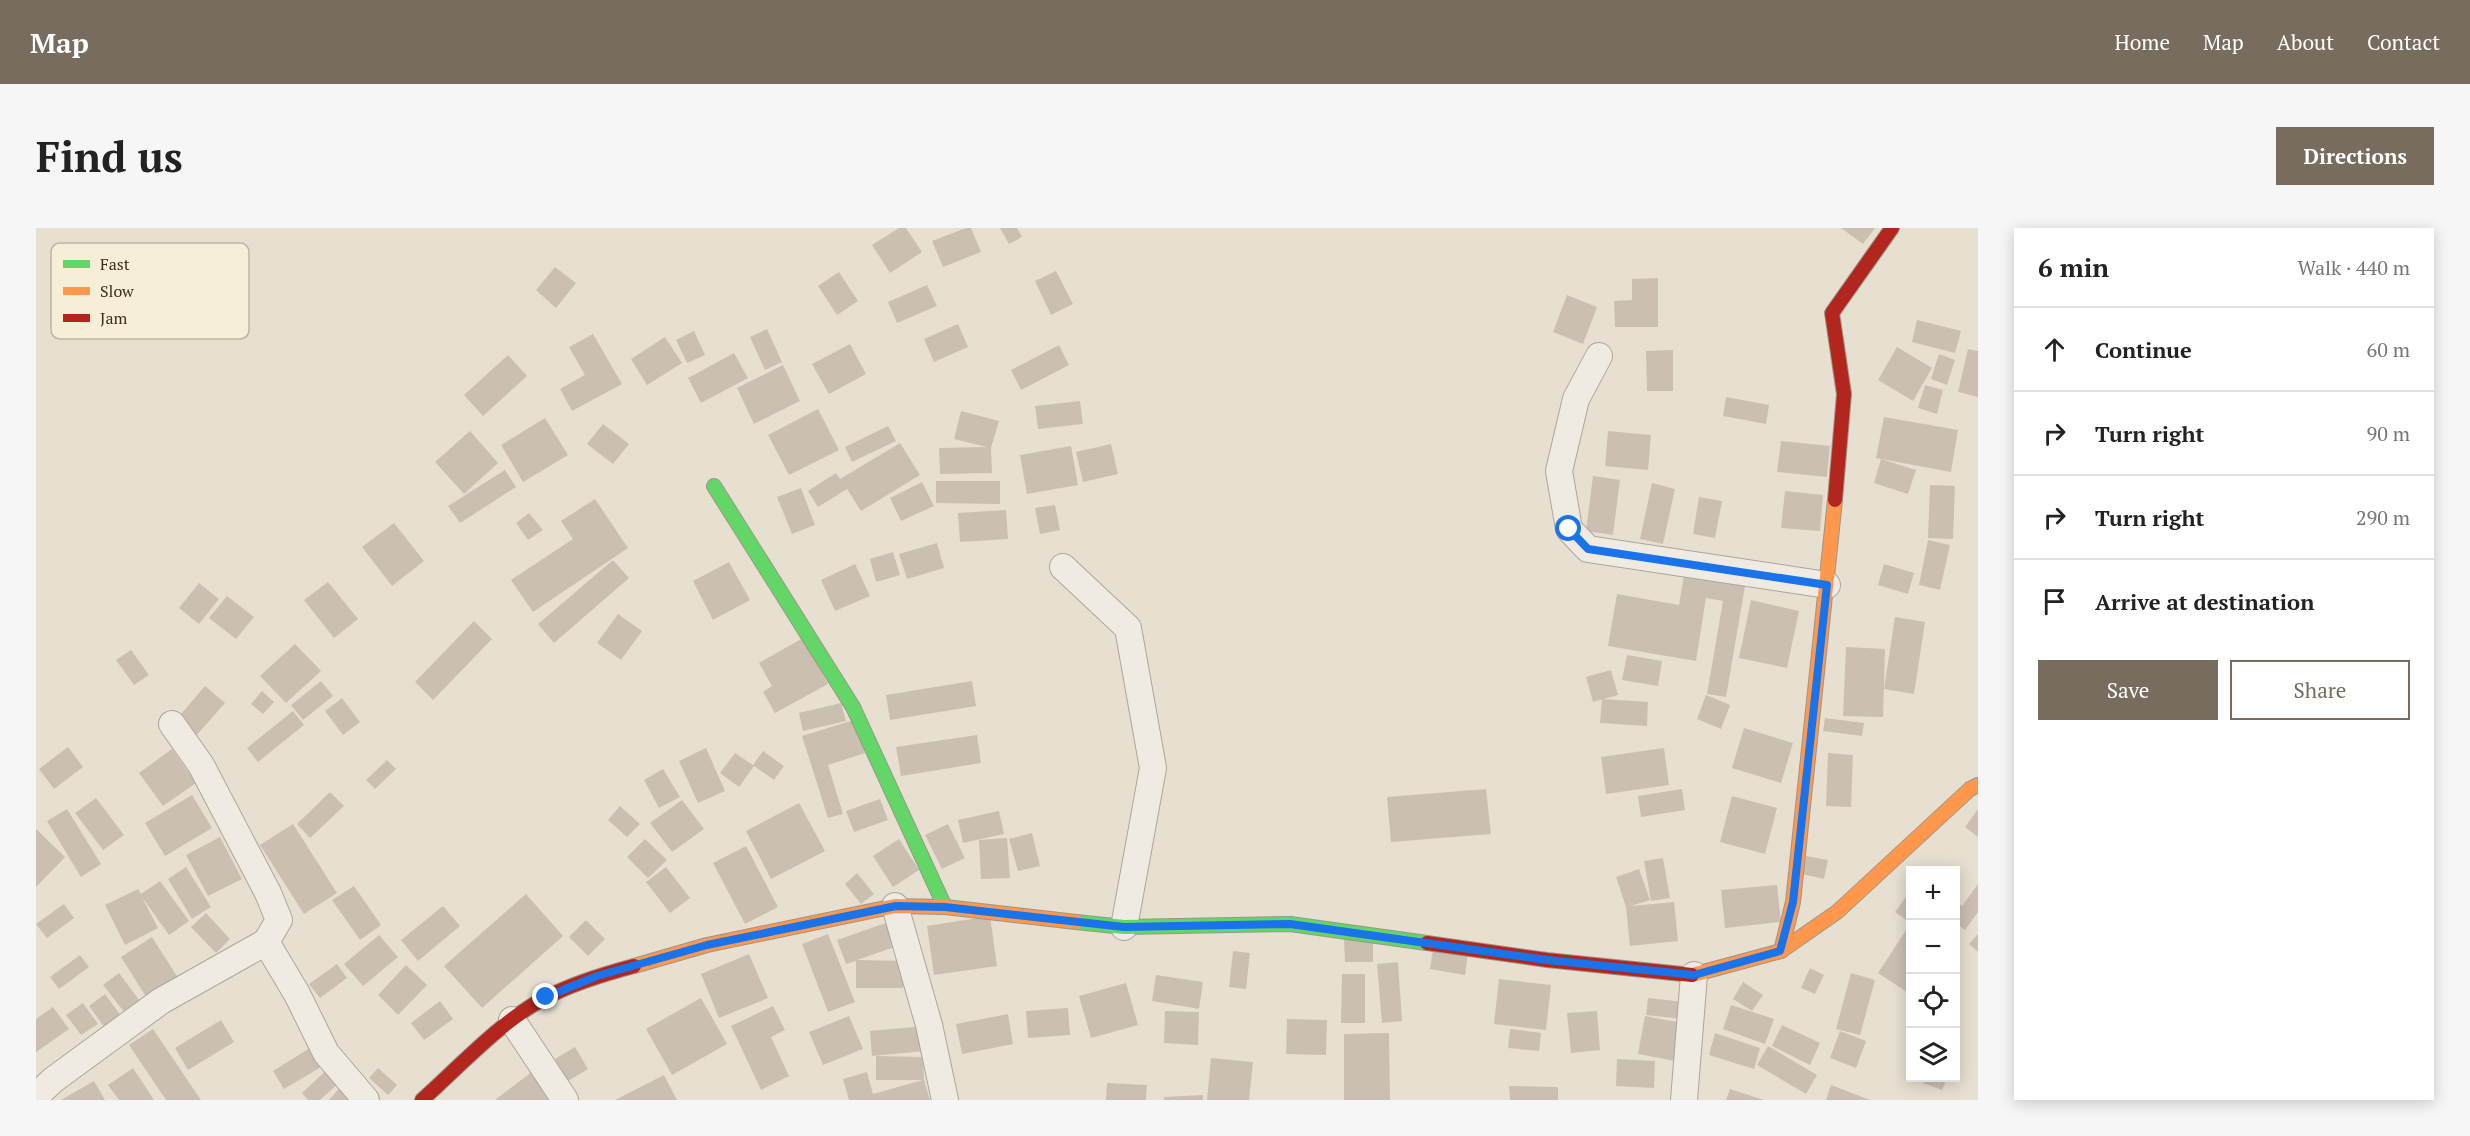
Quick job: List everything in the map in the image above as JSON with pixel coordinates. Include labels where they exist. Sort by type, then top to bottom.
[{"type":"street","points":[[1780,951],[1793,902],[1827,585],[1844,394],[1832,313],[1892,228]]},
{"type":"street","points":[[1599,356],[1576,399],[1559,471],[1569,529],[1588,549],[1827,585]]},
{"type":"street","points":[[714,486],[853,707],[945,907]]},
{"type":"street","points":[[1063,567],[1128,628],[1153,768],[1124,927]]},
{"type":"street","points":[[36,1096],[53,1080],[161,1000],[266,942],[279,920],[268,893],[201,765],[172,724]]},
{"type":"street","points":[[422,1100],[512,1020],[546,997],[597,976],[707,945],[896,906],[945,907],[1124,927],[1290,924],[1547,960],[1694,975],[1780,951],[1838,912],[1970,789],[1978,785]]},
{"type":"street","points":[[896,906],[929,1024],[945,1100]]},
{"type":"street","points":[[266,942],[297,994],[326,1053],[366,1100]]},
{"type":"street","points":[[1684,1100],[1694,975]]},
{"type":"street","points":[[512,1020],[565,1100]]},
{"type":"building","points":[[899,228],[906,228],[922,252],[890,273],[872,245]]},
{"type":"building","points":[[971,228],[981,252],[943,267],[932,241]]},
{"type":"building","points":[[1000,228],[1017,228],[1022,237],[1009,244]]},
{"type":"building","points":[[1841,228],[1875,228],[1863,244]]},
{"type":"building","points":[[555,267],[576,283],[556,308],[536,290]]},
{"type":"building","points":[[1056,271],[1073,304],[1051,315],[1035,281]]},
{"type":"building","points":[[839,272],[858,301],[837,315],[818,286]]},
{"type":"building","points":[[1658,278],[1658,327],[1615,327],[1614,301],[1632,300],[1632,279]]},
{"type":"building","points":[[927,285],[937,306],[897,323],[888,302]]},
{"type":"building","points":[[1567,295],[1597,307],[1583,344],[1553,332]]},
{"type":"building","points":[[1917,320],[1961,331],[1955,353],[1912,342]]},
{"type":"building","points":[[958,324],[968,347],[934,362],[924,339]]},
{"type":"building","points":[[767,329],[782,362],[765,370],[750,337]]},
{"type":"building","points":[[694,331],[705,355],[687,363],[676,340]]},
{"type":"building","points":[[593,334],[622,384],[572,411],[560,389],[585,375],[569,347]]},
{"type":"building","points":[[665,337],[682,363],[647,385],[631,359]]},
{"type":"building","points":[[850,344],[866,374],[829,394],[812,364]]},
{"type":"building","points":[[1059,345],[1069,365],[1021,390],[1011,370]]},
{"type":"building","points":[[1897,347],[1932,368],[1913,401],[1878,380]]},
{"type":"building","points":[[1968,349],[1978,351],[1978,397],[1958,392]]},
{"type":"building","points":[[1673,350],[1673,391],[1647,391],[1646,351]]},
{"type":"building","points":[[734,353],[748,378],[701,403],[688,378]]},
{"type":"building","points":[[1939,354],[1955,360],[1947,385],[1931,379]]},
{"type":"building","points":[[508,355],[527,376],[483,416],[464,395]]},
{"type":"building","points":[[783,365],[800,401],[754,424],[737,388]]},
{"type":"building","points":[[1925,385],[1943,390],[1937,414],[1918,408]]},
{"type":"building","points":[[1726,397],[1769,405],[1766,424],[1723,416]]},
{"type":"building","points":[[1080,401],[1083,424],[1038,429],[1035,406]]},
{"type":"building","points":[[818,409],[839,450],[789,475],[768,435]]},
{"type":"building","points":[[961,411],[999,421],[991,448],[992,473],[940,474],[939,448],[987,447],[954,439]]},
{"type":"building","points":[[1884,417],[1958,430],[1951,472],[1876,458]]},
{"type":"building","points":[[545,418],[568,455],[523,482],[501,445]]},
{"type":"building","points":[[603,424],[629,444],[613,464],[587,444]]},
{"type":"building","points":[[888,426],[896,441],[852,462],[845,447]]},
{"type":"building","points":[[470,431],[498,463],[464,494],[435,462]]},
{"type":"building","points":[[1608,431],[1651,435],[1648,470],[1605,466]]},
{"type":"building","points":[[1781,441],[1830,446],[1827,477],[1777,472]]},
{"type":"building","points":[[900,443],[920,475],[861,511],[847,489],[818,507],[808,491],[836,473],[840,479]]},
{"type":"building","points":[[1111,444],[1118,474],[1083,482],[1076,452]]},
{"type":"building","points":[[1071,446],[1078,485],[1027,494],[1020,455]]},
{"type":"building","points":[[1881,459],[1916,470],[1908,494],[1874,483]]},
{"type":"building","points":[[505,470],[516,487],[460,523],[448,506]]},
{"type":"building","points":[[1593,476],[1620,480],[1613,535],[1586,531]]},
{"type":"building","points":[[936,481],[1000,481],[1000,504],[936,503]]},
{"type":"building","points":[[922,482],[934,506],[901,521],[890,498]]},
{"type":"building","points":[[1652,483],[1675,489],[1663,544],[1640,539]]},
{"type":"building","points":[[1930,485],[1955,486],[1953,539],[1928,538]]},
{"type":"building","points":[[801,488],[815,525],[792,534],[777,497]]},
{"type":"building","points":[[1785,491],[1823,495],[1820,531],[1781,528]]},
{"type":"building","points":[[1699,497],[1722,501],[1715,538],[1693,534]]},
{"type":"building","points":[[595,499],[628,548],[533,612],[511,580],[573,539],[561,521]]},
{"type":"building","points":[[1055,505],[1060,530],[1040,534],[1035,508]]},
{"type":"building","points":[[1006,510],[1008,539],[960,542],[958,513]]},
{"type":"building","points":[[529,513],[543,530],[528,540],[516,523]]},
{"type":"building","points":[[394,523],[424,561],[392,586],[362,547]]},
{"type":"building","points":[[1928,540],[1950,545],[1940,590],[1919,585]]},
{"type":"building","points":[[937,543],[944,568],[907,579],[899,554]]},
{"type":"building","points":[[893,552],[900,575],[876,582],[870,559]]},
{"type":"building","points":[[613,560],[629,578],[554,643],[538,624]]},
{"type":"building","points":[[729,562],[750,600],[713,620],[693,581]]},
{"type":"building","points":[[855,564],[870,596],[835,611],[821,580]]},
{"type":"building","points":[[1884,564],[1914,573],[1908,594],[1878,585]]},
{"type":"building","points":[[1685,569],[1746,580],[1726,697],[1707,694],[1723,601],[1706,598],[1696,661],[1608,646],[1617,594],[1679,605]]},
{"type":"building","points":[[328,582],[358,619],[334,638],[304,600]]},
{"type":"building","points":[[199,583],[219,599],[199,624],[179,608]]},
{"type":"building","points":[[227,596],[254,617],[236,639],[209,618]]},
{"type":"building","points":[[1751,600],[1799,611],[1787,668],[1739,658]]},
{"type":"building","points":[[618,614],[642,631],[621,660],[597,643]]},
{"type":"building","points":[[1895,617],[1925,622],[1914,694],[1884,689]]},
{"type":"building","points":[[474,621],[492,639],[433,700],[415,682]]},
{"type":"building","points":[[803,638],[828,684],[775,713],[763,692],[772,686],[759,663]]},
{"type":"building","points":[[295,644],[321,671],[286,703],[260,676]]},
{"type":"building","points":[[1846,647],[1885,649],[1883,717],[1843,716]]},
{"type":"building","points":[[131,650],[149,675],[134,685],[116,660]]},
{"type":"building","points":[[1627,655],[1662,661],[1658,686],[1622,680]]},
{"type":"building","points":[[1611,670],[1618,695],[1593,702],[1586,677]]},
{"type":"building","points":[[321,681],[333,696],[303,720],[291,705]]},
{"type":"building","points":[[972,681],[976,706],[890,720],[886,695]]},
{"type":"building","points":[[205,686],[225,703],[195,737],[176,720]]},
{"type":"building","points":[[262,691],[274,702],[263,714],[251,704]]},
{"type":"building","points":[[1706,695],[1730,705],[1721,729],[1697,719]]},
{"type":"building","points":[[342,698],[360,722],[343,735],[325,711]]},
{"type":"building","points":[[1602,699],[1648,702],[1647,726],[1600,723]]},
{"type":"building","points":[[841,703],[846,721],[803,731],[799,713]]},
{"type":"building","points":[[293,711],[304,725],[258,762],[247,748]]},
{"type":"building","points":[[1825,718],[1864,723],[1862,736],[1823,731]]},
{"type":"building","points":[[854,720],[865,753],[828,765],[843,814],[828,818],[802,736]]},
{"type":"building","points":[[1744,728],[1793,743],[1781,783],[1732,768]]},
{"type":"building","points":[[977,735],[981,763],[901,776],[896,747]]},
{"type":"building","points":[[68,747],[83,767],[54,789],[39,769]]},
{"type":"building","points":[[706,748],[725,791],[698,803],[679,761]]},
{"type":"building","points":[[1664,748],[1669,785],[1606,794],[1601,757]]},
{"type":"building","points":[[172,749],[196,783],[163,806],[139,773]]},
{"type":"building","points":[[763,751],[784,766],[774,780],[754,766],[739,787],[720,773],[735,753],[753,765]]},
{"type":"building","points":[[1828,753],[1853,755],[1851,807],[1826,806]]},
{"type":"building","points":[[387,760],[396,769],[375,789],[366,780]]},
{"type":"building","points":[[663,769],[680,797],[659,808],[644,780]]},
{"type":"building","points":[[1486,789],[1491,834],[1391,842],[1387,797]]},
{"type":"building","points":[[1682,789],[1685,810],[1641,817],[1638,796]]},
{"type":"building","points":[[330,792],[344,806],[310,838],[297,824]]},
{"type":"building","points":[[192,795],[212,828],[165,856],[145,823]]},
{"type":"building","points":[[1732,796],[1777,808],[1765,854],[1720,842]]},
{"type":"building","points":[[96,798],[124,835],[103,850],[75,813]]},
{"type":"building","points":[[880,799],[888,820],[854,832],[846,811]]},
{"type":"building","points":[[682,800],[704,829],[672,852],[650,823]]},
{"type":"building","points":[[799,803],[825,851],[771,879],[746,831]]},
{"type":"building","points":[[620,806],[640,824],[627,837],[608,820]]},
{"type":"building","points":[[67,809],[101,864],[81,877],[47,821]]},
{"type":"building","points":[[1978,809],[1978,837],[1965,827]]},
{"type":"building","points":[[999,811],[1004,834],[963,843],[958,820]]},
{"type":"building","points":[[293,824],[337,893],[304,914],[260,845]]},
{"type":"building","points":[[948,824],[965,858],[942,869],[925,835]]},
{"type":"building","points":[[36,829],[65,857],[36,887]]},
{"type":"building","points":[[1032,833],[1040,866],[1018,871],[1009,839]]},
{"type":"building","points":[[220,837],[242,879],[208,896],[186,855]]},
{"type":"building","points":[[1007,838],[1010,878],[981,879],[979,840]]},
{"type":"building","points":[[645,839],[667,860],[648,878],[627,857]]},
{"type":"building","points":[[899,839],[919,870],[893,887],[873,856]]},
{"type":"building","points":[[746,846],[778,907],[745,924],[713,863]]},
{"type":"building","points":[[1806,856],[1828,860],[1824,879],[1802,874]]},
{"type":"building","points":[[1663,858],[1670,898],[1651,901],[1644,861]]},
{"type":"building","points":[[186,867],[211,907],[192,919],[168,879]]},
{"type":"building","points":[[666,867],[690,898],[670,913],[646,882]]},
{"type":"building","points":[[1639,869],[1650,900],[1631,906],[1674,902],[1678,941],[1630,946],[1626,907],[1616,877]]},
{"type":"building","points":[[857,873],[874,894],[861,904],[845,884]]},
{"type":"building","points":[[160,881],[189,921],[169,935],[142,897],[158,928],[125,945],[105,905],[138,889],[141,894]]},
{"type":"building","points":[[1978,884],[1978,912],[1965,930],[1960,926],[1960,904],[1962,906]]},
{"type":"building","points":[[1777,885],[1781,922],[1725,928],[1721,890]]},
{"type":"building","points":[[354,886],[381,925],[360,940],[332,900]]},
{"type":"building","points":[[526,894],[563,936],[482,1008],[444,966]]},
{"type":"building","points":[[1906,897],[1906,920],[1895,912]]},
{"type":"building","points":[[64,904],[74,918],[47,938],[36,924]]},
{"type":"building","points":[[443,906],[460,926],[418,961],[401,940]]},
{"type":"building","points":[[206,913],[230,939],[216,953],[191,927]]},
{"type":"building","points":[[990,916],[997,966],[934,975],[927,926]]},
{"type":"building","points":[[897,919],[906,943],[857,960],[903,961],[903,988],[856,988],[856,961],[846,964],[837,940]]},
{"type":"building","points":[[586,920],[605,939],[588,956],[569,937]]},
{"type":"building","points":[[1906,930],[1906,991],[1878,973]]},
{"type":"building","points":[[828,934],[855,1002],[828,1012],[802,944]]},
{"type":"building","points":[[1978,934],[1978,952],[1969,944]]},
{"type":"building","points":[[379,935],[398,957],[363,986],[344,964]]},
{"type":"building","points":[[152,937],[180,981],[148,1000],[121,957]]},
{"type":"building","points":[[1344,939],[1373,939],[1373,962],[1345,962]]},
{"type":"building","points":[[1433,949],[1468,954],[1465,975],[1430,969]]},
{"type":"building","points":[[1233,951],[1250,953],[1246,989],[1229,987]]},
{"type":"building","points":[[749,954],[768,998],[719,1018],[701,974]]},
{"type":"building","points":[[80,955],[89,967],[59,989],[50,977]]},
{"type":"building","points":[[1398,962],[1402,1021],[1382,1023],[1377,964]]},
{"type":"building","points":[[337,964],[347,978],[320,998],[309,984]]},
{"type":"building","points":[[406,965],[427,985],[398,1015],[378,995]]},
{"type":"building","points":[[1810,968],[1824,975],[1815,994],[1801,988]]},
{"type":"building","points":[[119,973],[140,1001],[125,1013],[103,985]]},
{"type":"building","points":[[1851,973],[1875,980],[1860,1035],[1836,1029]]},
{"type":"building","points":[[1342,974],[1365,974],[1365,1023],[1341,1023]]},
{"type":"building","points":[[1156,975],[1203,982],[1199,1009],[1152,1001]]},
{"type":"building","points":[[1499,979],[1551,985],[1546,1030],[1494,1024]]},
{"type":"building","points":[[1743,982],[1763,995],[1752,1011],[1733,999]]},
{"type":"building","points":[[1126,983],[1138,1025],[1091,1038],[1079,996]]},
{"type":"building","points":[[105,994],[121,1016],[105,1028],[89,1006]]},
{"type":"building","points":[[701,998],[727,1044],[672,1075],[646,1029]]},
{"type":"building","points":[[1648,998],[1685,1002],[1683,1019],[1646,1015]]},
{"type":"building","points":[[440,1001],[453,1019],[424,1040],[411,1023]]},
{"type":"building","points":[[83,1003],[98,1024],[81,1035],[66,1015]]},
{"type":"building","points":[[1731,1005],[1774,1019],[1765,1044],[1723,1029]]},
{"type":"building","points":[[773,1006],[785,1030],[771,1037],[789,1076],[761,1090],[731,1026]]},
{"type":"building","points":[[53,1007],[69,1029],[36,1052],[36,1019]]},
{"type":"building","points":[[1068,1008],[1070,1035],[1028,1038],[1026,1011]]},
{"type":"building","points":[[1165,1011],[1199,1012],[1198,1045],[1164,1043]]},
{"type":"building","points":[[1597,1011],[1600,1050],[1571,1053],[1567,1013]]},
{"type":"building","points":[[1008,1014],[1013,1044],[962,1054],[956,1024]]},
{"type":"building","points":[[849,1016],[863,1049],[823,1065],[809,1032]]},
{"type":"building","points":[[1645,1016],[1682,1023],[1675,1061],[1638,1054]]},
{"type":"building","points":[[1287,1019],[1327,1020],[1326,1055],[1286,1054]]},
{"type":"building","points":[[221,1020],[234,1042],[188,1070],[175,1048]]},
{"type":"building","points":[[1782,1025],[1820,1043],[1810,1065],[1772,1046]]},
{"type":"building","points":[[924,1026],[926,1051],[872,1056],[870,1031]]},
{"type":"building","points":[[153,1029],[201,1100],[166,1100],[129,1045]]},
{"type":"building","points":[[1510,1029],[1541,1033],[1539,1051],[1508,1048]]},
{"type":"building","points":[[1840,1031],[1866,1041],[1856,1068],[1830,1058]]},
{"type":"building","points":[[1389,1033],[1390,1100],[1344,1100],[1344,1034]]},
{"type":"building","points":[[1715,1033],[1760,1048],[1754,1069],[1709,1055]]},
{"type":"building","points":[[1768,1046],[1817,1075],[1806,1094],[1757,1065]]},
{"type":"building","points":[[575,1047],[588,1069],[568,1081],[555,1059]]},
{"type":"building","points":[[310,1048],[321,1067],[284,1089],[273,1071]]},
{"type":"building","points":[[876,1056],[923,1057],[924,1080],[930,1100],[849,1100],[843,1079],[867,1072],[873,1094],[923,1080],[876,1080]]},
{"type":"building","points":[[1211,1058],[1253,1062],[1249,1100],[1207,1100]]},
{"type":"building","points":[[1617,1059],[1655,1061],[1654,1088],[1616,1086]]},
{"type":"building","points":[[332,1065],[344,1078],[320,1100],[308,1100],[302,1093]]},
{"type":"building","points":[[133,1068],[154,1100],[119,1100],[108,1085]]},
{"type":"building","points":[[378,1068],[397,1085],[388,1095],[369,1078]]},
{"type":"building","points":[[533,1071],[555,1100],[495,1100]]},
{"type":"building","points":[[664,1075],[677,1100],[615,1100]]},
{"type":"building","points":[[94,1081],[105,1100],[61,1100]]},
{"type":"building","points":[[1923,1082],[1945,1082],[1942,1090]]},
{"type":"building","points":[[1107,1083],[1147,1085],[1146,1100],[1106,1100]]},
{"type":"building","points":[[1831,1085],[1870,1100],[1826,1100]]},
{"type":"building","points":[[341,1086],[358,1100],[329,1100]]},
{"type":"building","points":[[1509,1086],[1558,1087],[1558,1100],[1510,1100]]},
{"type":"building","points":[[1730,1089],[1764,1100],[1726,1100]]},
{"type":"building","points":[[1203,1095],[1203,1100],[1164,1100],[1164,1097]]},
{"type":"traffic: fast","points":[[714,486],[853,707],[945,907]]},
{"type":"traffic: fast","points":[[1076,922],[1124,927],[1290,924],[1427,943]]},
{"type":"traffic: slow","points":[[1781,951],[1793,902],[1835,500]]},
{"type":"traffic: slow","points":[[1692,975],[1781,951],[1837,912],[1970,789],[1978,785]]},
{"type":"traffic: slow","points":[[634,966],[707,945],[895,906],[945,907],[1076,922]]},
{"type":"traffic: jam","points":[[1835,500],[1844,394],[1832,313],[1892,228]]},
{"type":"traffic: jam","points":[[1427,943],[1547,960],[1692,975]]},
{"type":"traffic: jam","points":[[422,1100],[498,1031],[531,1006],[578,983],[634,966]]},
{"type":"route","points":[[546,997],[597,976],[707,945],[896,906],[945,907],[1124,927],[1290,924],[1547,960],[1694,975],[1780,951],[1793,902],[1827,585],[1588,549],[1569,529]]}]
